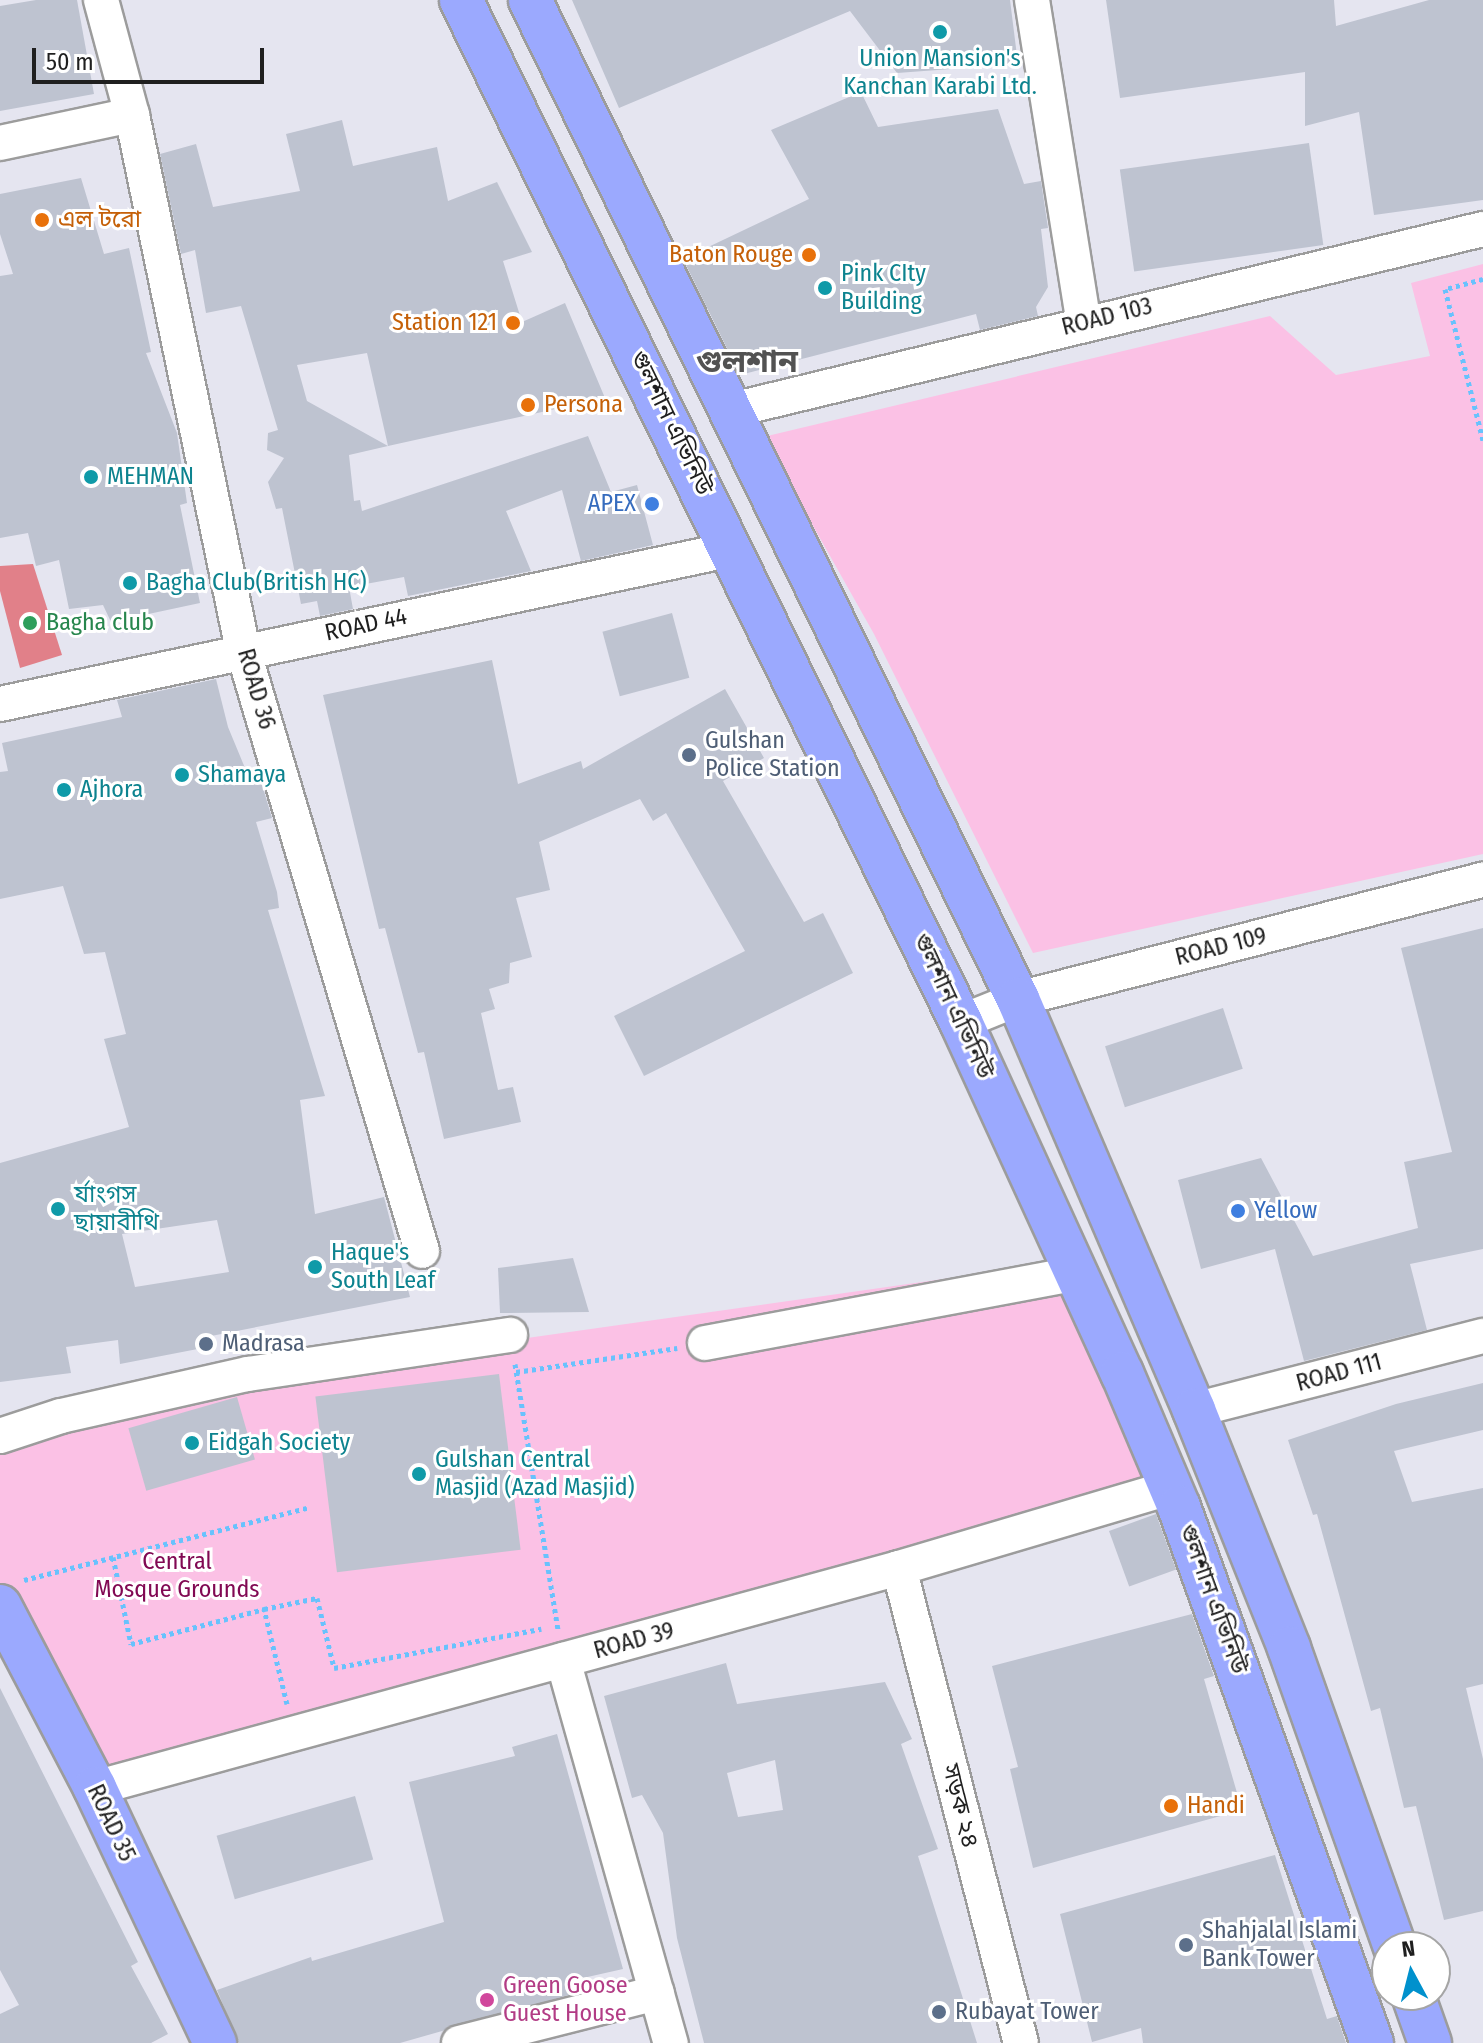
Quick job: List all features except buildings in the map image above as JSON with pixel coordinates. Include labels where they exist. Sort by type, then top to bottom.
[{"type":"main road","name":"গুলশান এভিনিউ","points":[[461,0],[733,549],[961,1022],[1172,1487],[1372,2043]]},
{"type":"main road","name":"গুলশান এভিনিউ","points":[[530,0],[1018,999],[1194,1410],[1289,1648],[1389,1931]]},
{"type":"main road","name":"ROAD 35","points":[[7,1594],[215,2043]]},
{"type":"main road","points":[[1419,2011],[1430,2043]]},
{"type":"street","name":"ROAD 36","points":[[101,0],[132,115],[243,650],[422,1251]]},
{"type":"street","points":[[1032,0],[1084,323]]},
{"type":"street","points":[[0,143],[132,115]]},
{"type":"street","name":"ROAD 103","points":[[732,410],[1483,229]]},
{"type":"street","name":"ROAD 44","points":[[0,704],[243,650],[733,549]]},
{"type":"street","name":"ROAD 109","points":[[961,1022],[1018,999],[1483,880]]},
{"type":"street","points":[[705,1343],[1074,1274]]},
{"type":"street","points":[[0,1436],[61,1416],[248,1374],[510,1335]]},
{"type":"street","name":"ROAD 111","points":[[1194,1410],[1483,1336]]},
{"type":"street","name":"ROAD 39","points":[[95,1788],[293,1734],[562,1652],[899,1568],[1172,1487]]},
{"type":"street","name":"সড়ক ২৪","points":[[899,1568],[1021,2043]]},
{"type":"street","points":[[562,1652],[671,2043]]},
{"type":"street","points":[[459,2043],[657,1993]]},
{"type":"path","points":[[1483,279],[1445,289],[1483,440]]},
{"type":"path","points":[[510,1335],[562,1652]]},
{"type":"path","points":[[516,1372],[705,1343]]},
{"type":"path","points":[[7,1594],[113,1557],[307,1508]]},
{"type":"path","points":[[113,1557],[131,1644],[317,1598],[334,1668],[558,1626]]},
{"type":"path","points":[[264,1609],[293,1734]]},
{"type":"green space","points":[[1483,264],[1483,854],[1033,953],[874,634],[763,437],[1270,316],[1336,375],[1430,356],[1411,283]]},
{"type":"green space","name":"Central Mosque Grounds","points":[[1056,1263],[1153,1487],[95,1777],[0,1633],[0,1442],[66,1422],[520,1339]]},
{"type":"shaded area","name":"Bagha club","points":[[33,564],[62,655],[20,668],[0,591],[0,566]]},
{"type":"place","name":"Union Mansion's Kanchan Karabi Ltd.","points":[[940,32]]},
{"type":"place","name":"এল ‌টরো","points":[[42,220]]},
{"type":"place","name":"Baton Rouge","points":[[809,255]]},
{"type":"place","name":"Pink CIty Building","points":[[825,288]]},
{"type":"place","name":"Station 121","points":[[513,323]]},
{"type":"place","name":"Persona","points":[[528,405]]},
{"type":"place","name":"MEHMAN","points":[[91,477]]},
{"type":"place","name":"APEX","points":[[652,504]]},
{"type":"place","name":"Bagha Club(British HC)","points":[[130,583]]},
{"type":"place","name":"Bagha club","points":[[30,623]]},
{"type":"place","name":"Gulshan Police Station","points":[[689,755]]},
{"type":"place","name":"Shamaya","points":[[182,775]]},
{"type":"place","name":"Ajhora","points":[[64,790]]},
{"type":"place","name":"র্যাংগস ছায়াবীথি","points":[[58,1209]]},
{"type":"place","name":"Yellow","points":[[1238,1211]]},
{"type":"place","name":"Haque's South Leaf","points":[[315,1267]]},
{"type":"place","name":"Madrasa","points":[[206,1344]]},
{"type":"place","name":"Eidgah Society","points":[[192,1443]]},
{"type":"place","name":"Gulshan Central Masjid (Azad Masjid)","points":[[419,1474]]},
{"type":"place","name":"Handi","points":[[1171,1806]]},
{"type":"place","name":"Shahjalal Islami Bank Tower","points":[[1186,1945]]},
{"type":"place","name":"Green Goose Guest House","points":[[487,2000]]},
{"type":"place","name":"Rubayat Tower","points":[[939,2012]]},
{"type":"district","name":"গুলশান","points":[[747,361]]}]
